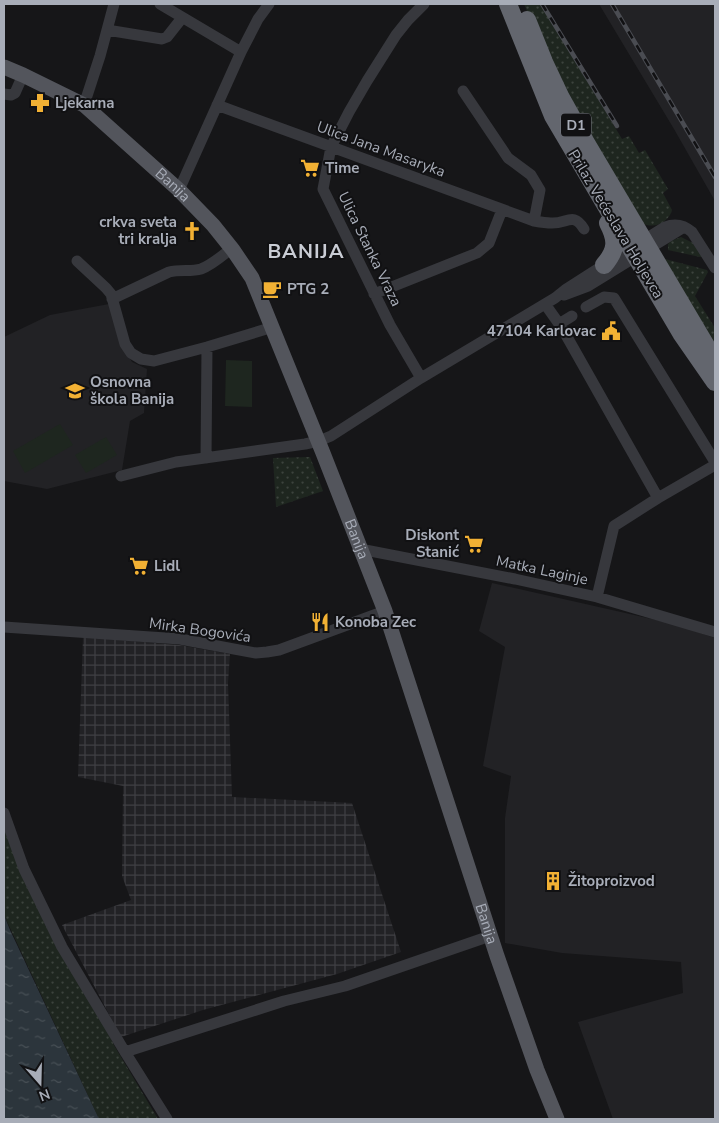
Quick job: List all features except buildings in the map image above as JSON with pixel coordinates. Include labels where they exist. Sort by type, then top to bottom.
[{"type":"highway","name":"Prilaz Većeslava Holjevca","points":[[508,4],[547,104],[561,132],[600,197],[639,248],[715,361]]},
{"type":"highway","name":"Prilaz Većeslava Holjevca","points":[[520,4],[561,98],[639,248],[681,334],[715,382]]},
{"type":"highway","points":[[600,197],[599,208],[613,234],[615,245],[612,254],[604,265]]},
{"type":"main road","name":"Banija","points":[[4,67],[84,105],[179,190],[214,225],[252,278],[319,441],[385,611],[490,936],[537,1070],[557,1119]]},
{"type":"street","points":[[84,105],[114,4]]},
{"type":"street","points":[[160,4],[241,52]]},
{"type":"street","points":[[179,190],[241,52],[258,19],[269,4]]},
{"type":"street","name":"Ulica Stanka Vraza","points":[[421,378],[390,325],[323,189],[331,147],[367,81],[396,35],[424,4]]},
{"type":"street","points":[[107,30],[162,39],[168,37],[182,18]]},
{"type":"street","points":[[4,94],[11,95],[16,92],[23,75]]},
{"type":"street","points":[[463,91],[508,158],[531,175],[540,190],[534,221]]},
{"type":"street","name":"Ulica Jana Masaryka","points":[[217,105],[534,221],[551,224],[569,219],[575,220],[580,223],[584,230]]},
{"type":"street","points":[[374,294],[477,253],[489,243],[502,210]]},
{"type":"street","points":[[550,301],[588,286],[670,225],[675,224],[692,232],[715,268]]},
{"type":"street","points":[[112,299],[169,272],[202,268],[232,248]]},
{"type":"street","points":[[121,476],[176,462],[305,444],[331,436],[421,378],[550,301],[604,265],[639,248]]},
{"type":"street","points":[[77,261],[106,288],[112,299],[125,344],[131,353],[142,359],[154,360],[207,347],[273,327]]},
{"type":"street","points":[[586,307],[604,297],[614,298],[715,463],[614,526],[597,597]]},
{"type":"street","points":[[550,301],[559,324],[658,498]]},
{"type":"street","points":[[559,324],[572,316]]},
{"type":"street","points":[[206,458],[207,347]]},
{"type":"street","name":"Matka Laginje","points":[[360,549],[597,597],[715,632]]},
{"type":"street","name":"Mirka Bogovića","points":[[4,627],[180,639],[256,653],[279,650],[385,611]]},
{"type":"street","points":[[4,813],[24,869],[62,947],[124,1052],[167,1119]]},
{"type":"street","points":[[124,1052],[284,1001],[345,986],[490,936]]},
{"type":"shaded area","points":[[524,4],[539,4],[549,17],[622,139],[629,136],[639,153],[645,150],[668,189],[663,193],[672,210],[668,218],[660,224],[647,225],[636,218],[541,44]]},
{"type":"shaded area","points":[[599,4],[715,4],[715,201],[674,129]]},
{"type":"shaded area","points":[[681,237],[693,243],[703,257],[668,250],[668,244],[671,241]]},
{"type":"shaded area","points":[[664,260],[707,270],[708,272],[695,296],[715,328],[715,350]]},
{"type":"shaded area","name":"Osnovna škola Banija","points":[[109,304],[120,340],[132,362],[147,369],[144,413],[130,421],[122,470],[47,489],[4,481],[4,337],[50,315]]},
{"type":"shaded area","points":[[226,360],[252,361],[252,407],[225,406]]},
{"type":"shaded area","points":[[60,424],[73,445],[25,473],[13,451]]},
{"type":"shaded area","points":[[106,437],[117,455],[86,473],[75,455]]},
{"type":"shaded area","points":[[310,457],[323,491],[276,507],[273,458]]},
{"type":"shaded area","points":[[492,583],[674,624],[715,638],[715,1119],[613,1119],[578,1022],[683,993],[681,962],[562,953],[505,943],[505,818],[511,776],[483,766],[505,647],[479,631]]},
{"type":"shaded area","points":[[83,637],[179,645],[230,654],[228,683],[232,797],[352,803],[401,952],[337,974],[203,1010],[121,1037],[62,925],[131,900],[122,876],[123,786],[78,777]]},
{"type":"shaded area","points":[[4,823],[115,1047],[158,1119],[99,1119],[4,915]]},
{"type":"water","points":[[4,915],[10,930],[99,1119],[4,1119]]},
{"type":"railway","points":[[542,4],[617,126]]},
{"type":"railway","points":[[612,4],[715,177]]},
{"type":"place","name":"Ljekarna","points":[[40,103]]},
{"type":"place","name":"Time","points":[[310,168]]},
{"type":"place","name":"crkva sveta tri kralja","points":[[192,231]]},
{"type":"place","name":"PTG 2","points":[[272,289]]},
{"type":"place","name":"47104 Karlovac","points":[[611,331]]},
{"type":"place","name":"Osnovna škola Banija","points":[[75,391]]},
{"type":"place","name":"Diskont Stanić","points":[[474,544]]},
{"type":"place","name":"Lidl","points":[[139,566]]},
{"type":"place","name":"Konoba Zec","points":[[320,622]]},
{"type":"place","name":"Žitoproizvod","points":[[553,881]]},
{"type":"district","name":"BANIJA","points":[[306,251]]}]
